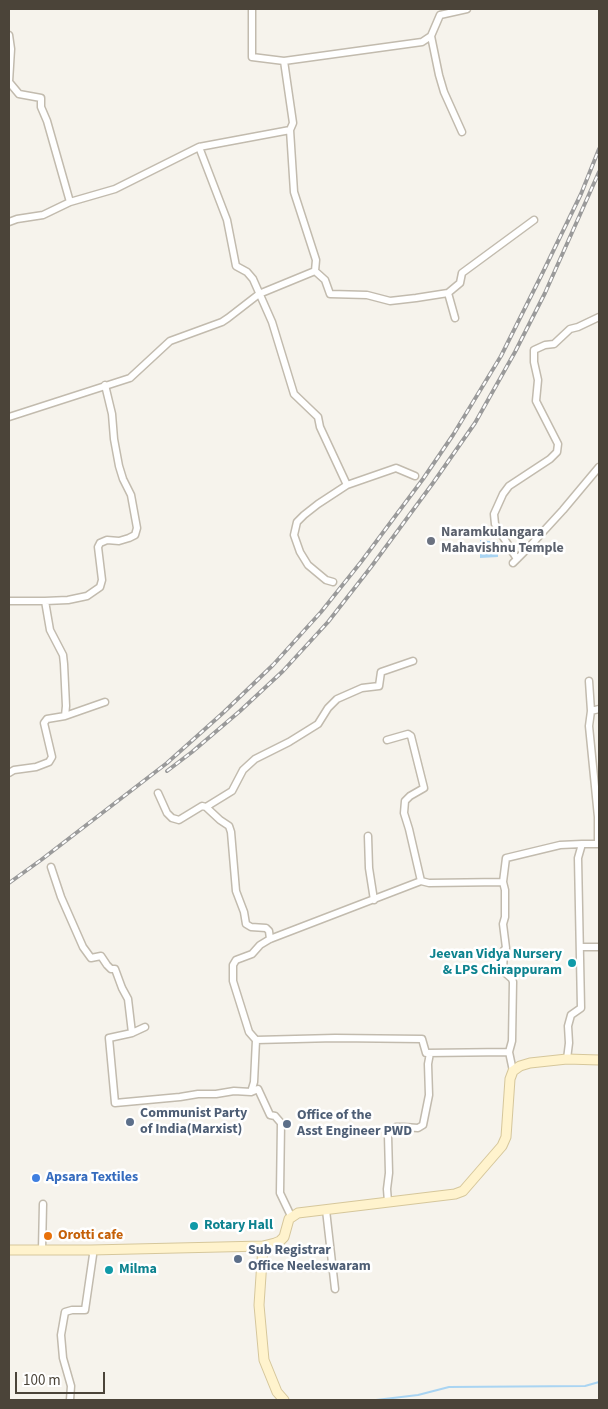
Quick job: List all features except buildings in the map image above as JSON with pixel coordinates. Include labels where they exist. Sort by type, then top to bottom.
[{"type":"main road","points":[[9,1250],[263,1246],[275,1243],[284,1237],[289,1219],[298,1213],[447,1196],[463,1191],[502,1146],[506,1137],[510,1079],[513,1071],[530,1062],[566,1059],[599,1060]]},
{"type":"main road","points":[[263,1246],[259,1306],[264,1360],[277,1392],[284,1400]]},
{"type":"street","points":[[252,9],[252,57],[284,61],[422,42],[431,36],[440,15],[467,9]]},
{"type":"street","points":[[9,35],[9,82],[19,94],[41,98],[41,107],[47,121],[70,202]]},
{"type":"street","points":[[431,36],[444,92],[462,132]]},
{"type":"street","points":[[284,61],[293,123],[290,130],[294,192],[316,260],[315,271]]},
{"type":"street","points":[[9,222],[44,215],[70,202],[115,189],[199,147],[290,130]]},
{"type":"street","points":[[199,147],[227,220],[236,266],[247,272],[253,279],[272,322],[294,394],[318,417],[320,427],[347,485]]},
{"type":"street","points":[[315,271],[325,280],[330,294],[367,295],[390,301],[448,293],[460,283],[462,273],[534,220]]},
{"type":"street","points":[[9,417],[130,378],[170,341],[228,318],[259,294],[315,271]]},
{"type":"street","points":[[448,293],[456,318]]},
{"type":"street","points":[[599,317],[570,329],[554,344],[534,350],[534,362],[538,380],[536,401],[558,444],[557,452],[509,486],[503,494],[494,514],[495,524],[515,561],[563,510],[599,467]]},
{"type":"street","points":[[9,600],[68,600],[87,596],[100,587],[102,580],[98,546],[100,543],[107,540],[119,541],[135,535],[137,528],[131,495],[119,466],[112,414],[105,385]]},
{"type":"street","points":[[332,582],[326,580],[308,565],[300,552],[294,535],[297,522],[318,504],[347,485],[396,468],[415,476]]},
{"type":"street","points":[[45,601],[50,630],[59,646],[64,664],[65,716]]},
{"type":"street","points":[[158,793],[167,813],[172,818],[179,820],[202,806],[206,807],[232,790],[243,770],[255,759],[289,742],[318,724],[328,708],[337,699],[362,688],[379,686],[382,672],[413,661]]},
{"type":"street","points":[[513,1071],[509,1052],[512,1041],[514,982],[503,970],[504,950],[506,948],[503,924],[505,917],[505,890],[503,882],[506,858],[560,846],[599,845],[589,726],[591,711],[589,681]]},
{"type":"street","points":[[9,773],[14,770],[36,767],[49,762],[52,757],[44,723],[46,719],[65,716],[105,702]]},
{"type":"street","points":[[591,711],[599,709]]},
{"type":"street","points":[[387,740],[408,734],[411,736],[424,788],[405,801],[404,813],[422,880],[428,883],[503,882]]},
{"type":"street","points":[[206,807],[229,826],[236,891],[244,912],[246,924],[251,927],[266,928],[269,930],[270,940]]},
{"type":"street","points":[[368,836],[374,900]]},
{"type":"street","points":[[566,1059],[569,1043],[568,1026],[571,1015],[581,1008],[578,858],[582,844]]},
{"type":"street","points":[[51,867],[83,947],[91,958],[101,956],[107,965],[115,969],[128,999],[132,1033]]},
{"type":"street","points":[[250,1092],[254,1082],[256,1040],[249,1032],[233,981],[233,966],[236,960],[252,954],[260,945],[270,940],[422,880]]},
{"type":"street","points":[[580,947],[599,947]]},
{"type":"street","points":[[145,1027],[132,1033],[109,1038],[116,1103],[234,1091],[250,1092],[258,1089],[270,1115],[275,1116],[281,1123],[280,1193],[291,1216]]},
{"type":"street","points":[[256,1040],[335,1038],[422,1039],[426,1053],[509,1052]]},
{"type":"street","points":[[388,1202],[388,1135],[396,1127],[418,1128],[424,1125],[429,1095],[428,1064],[430,1053]]},
{"type":"street","points":[[42,1250],[43,1204]]},
{"type":"street","points":[[326,1210],[335,1289]]},
{"type":"street","points":[[70,1400],[71,1386],[63,1358],[62,1335],[66,1312],[85,1310],[91,1250]]},
{"type":"water","points":[[480,540],[498,542],[498,557],[480,558]]},
{"type":"waterway","points":[[376,1400],[418,1395],[449,1387],[585,1386],[599,1382]]},
{"type":"railway","points":[[9,883],[167,763],[273,665],[321,612],[423,479],[453,435],[501,356],[581,194],[599,149]]},
{"type":"railway","points":[[167,771],[240,711],[283,671],[328,622],[433,483],[475,423],[515,352],[545,293],[599,172]]},
{"type":"place","name":"Naramkulangara Mahavishnu Temple","points":[[431,541]]},
{"type":"place","name":"Jeevan Vidya Nursery & LPS Chirappuram","points":[[572,963]]},
{"type":"place","name":"Communist Party of India(Marxist)","points":[[130,1122]]},
{"type":"place","name":"Office of the Asst Engineer PWD","points":[[287,1124]]},
{"type":"place","name":"Apsara Textiles","points":[[36,1178]]},
{"type":"place","name":"Rotary Hall","points":[[194,1226]]},
{"type":"place","name":"Orotti cafe","points":[[48,1236]]},
{"type":"place","name":"Sub Registrar Office Neeleswaram","points":[[238,1259]]},
{"type":"place","name":"Milma","points":[[109,1270]]}]
